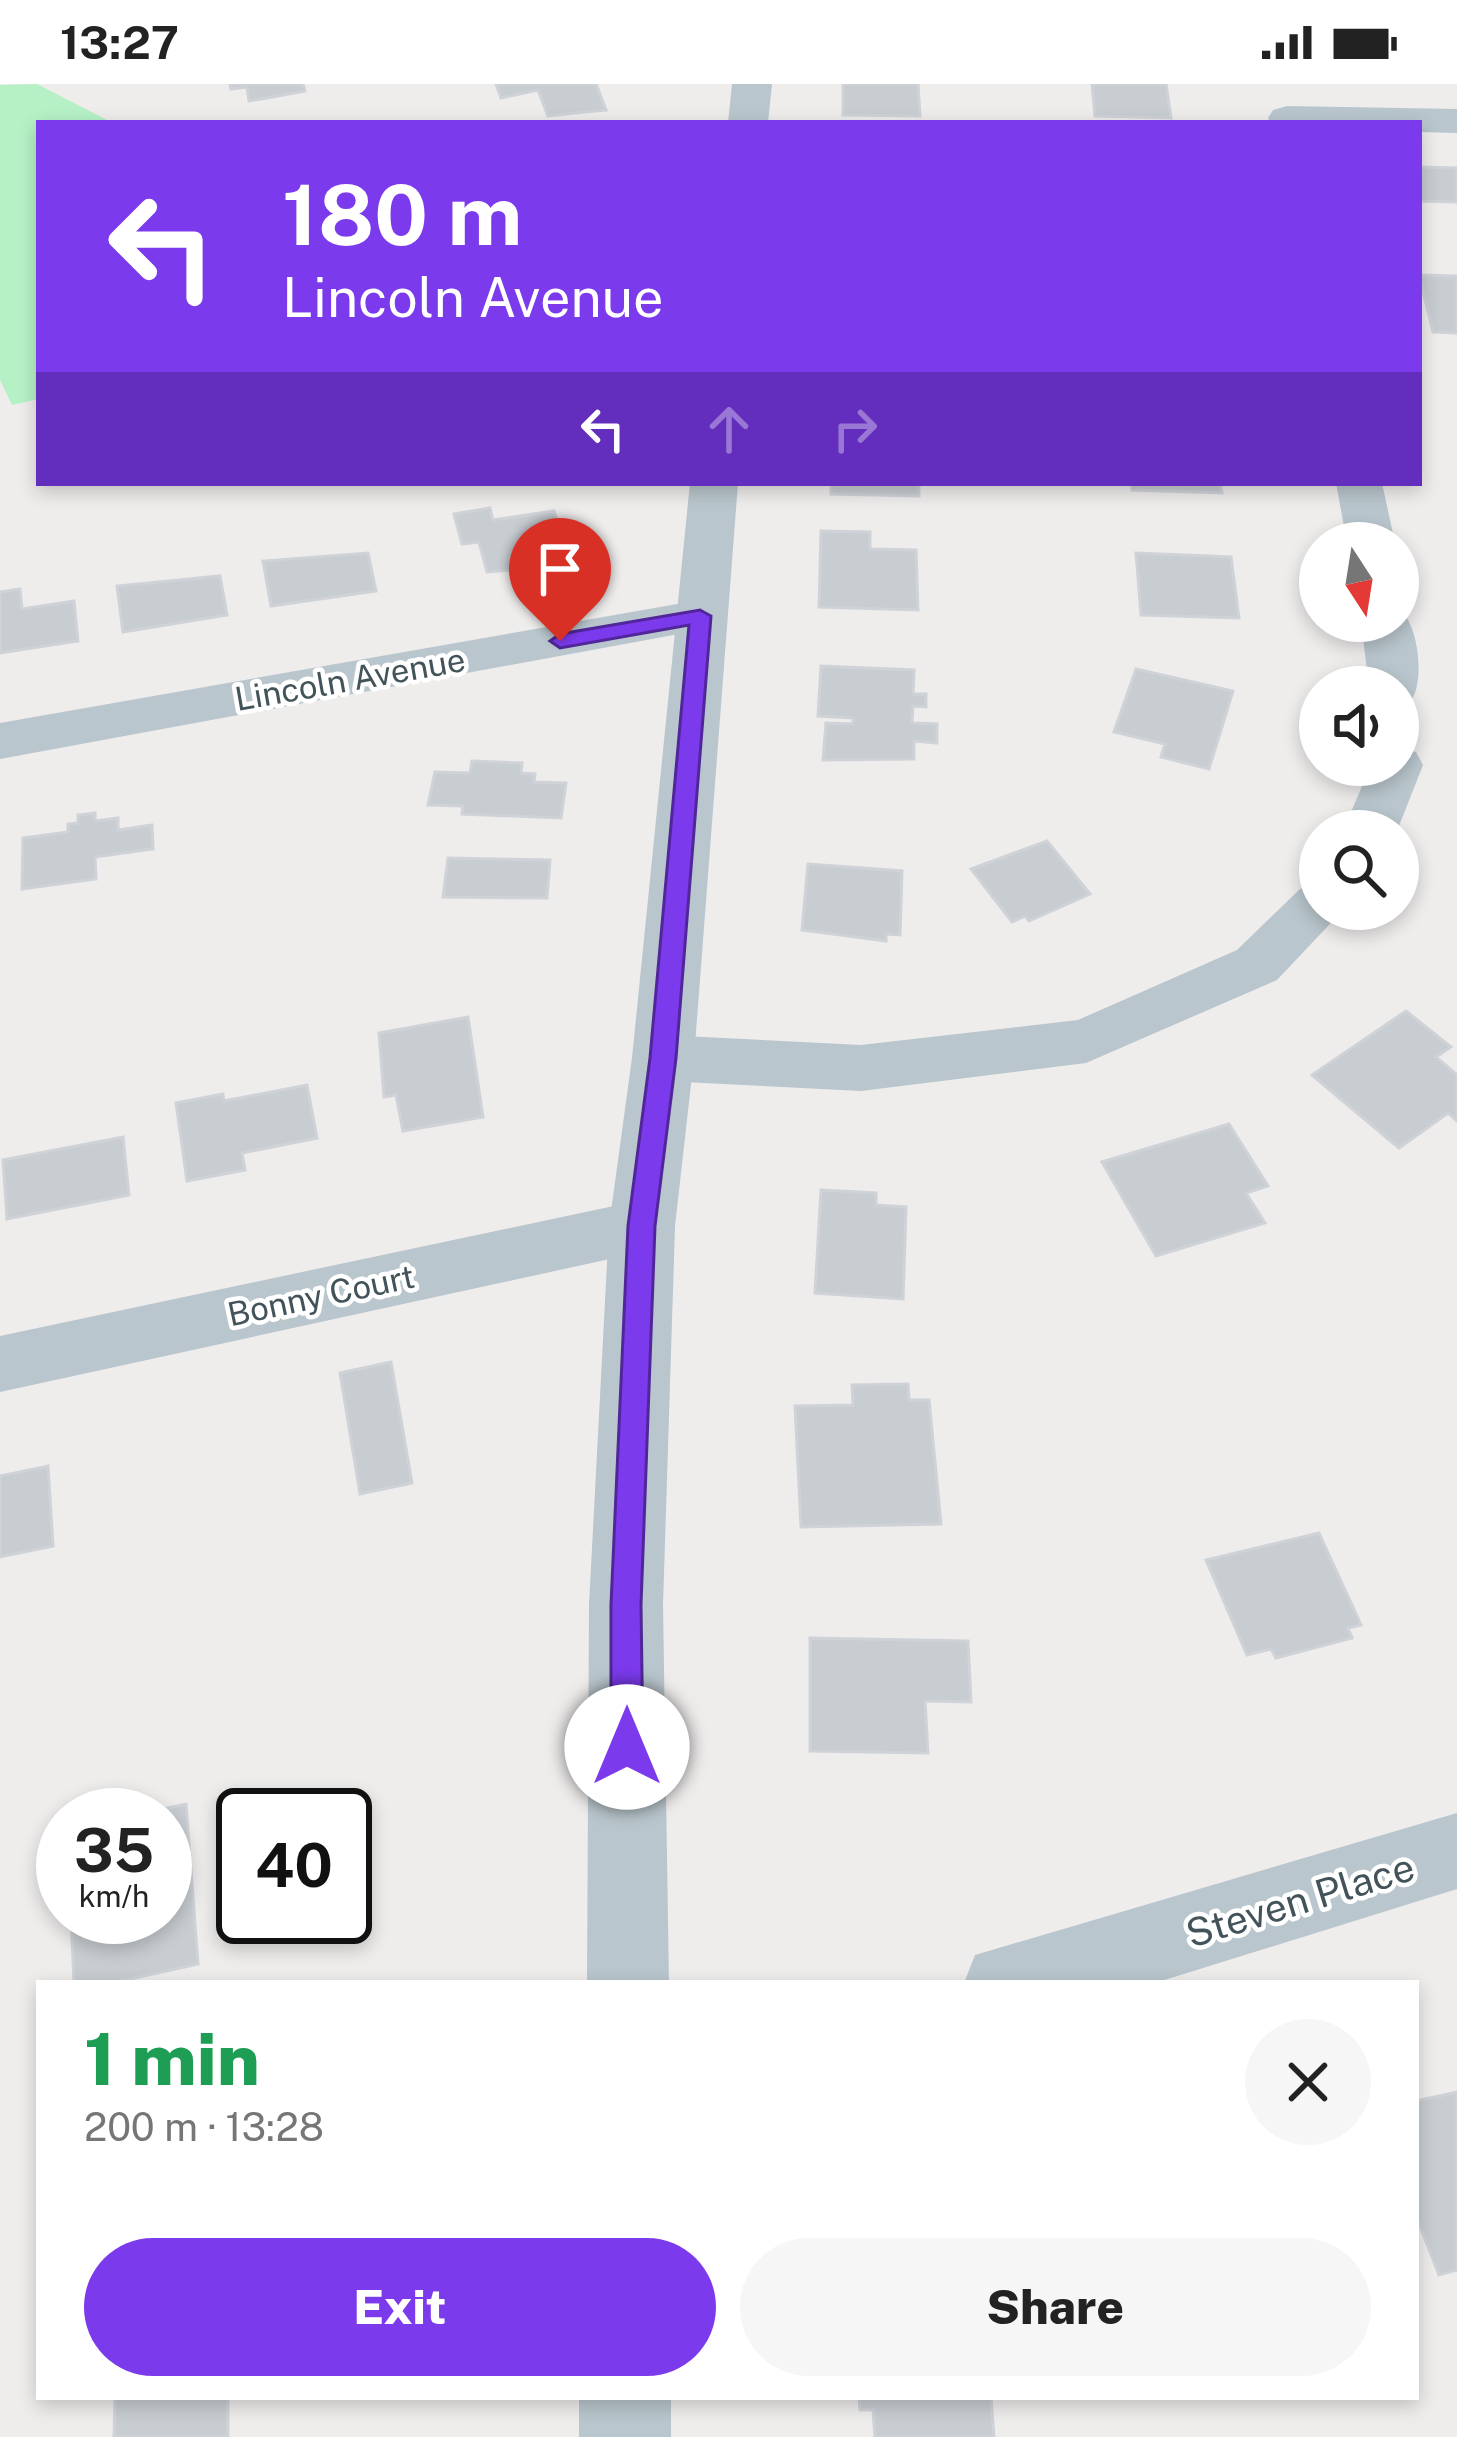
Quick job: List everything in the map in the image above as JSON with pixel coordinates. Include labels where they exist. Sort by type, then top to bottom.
[{"type":"street","points":[[748,120],[752,84]]},
{"type":"street","points":[[1285,108],[1457,122]]},
{"type":"street","points":[[628,1980],[626,1605],[641,1226],[663,1058],[714,486]]},
{"type":"street","points":[[1360,486],[1367,522]]},
{"type":"street","name":"Lincoln Avenue","points":[[0,741],[700,616]]},
{"type":"street","points":[[663,1058],[861,1068],[1086,1041],[1257,964],[1299,923]]},
{"type":"street","name":"Bonny Court","points":[[0,1364],[641,1226]]},
{"type":"street","name":"Steven Place","points":[[1016,1980],[1111,1958],[1457,1851]]},
{"type":"street","points":[[625,2400],[625,2437]]},
{"type":"green space","points":[[37,84],[107,120],[36,120],[36,400],[12,405],[0,380],[0,85]]},
{"type":"building","points":[[230,84],[303,84],[305,91],[249,101],[247,87],[231,89]]},
{"type":"building","points":[[496,84],[596,84],[606,110],[548,116],[538,90],[501,98]]},
{"type":"building","points":[[843,84],[918,84],[920,116],[843,115]]},
{"type":"building","points":[[1092,84],[1166,84],[1171,118],[1095,116]]},
{"type":"building","points":[[1422,167],[1457,168],[1457,202],[1422,201]]},
{"type":"building","points":[[1422,275],[1457,276],[1457,333],[1433,332]]},
{"type":"building","points":[[831,486],[919,486],[919,496],[831,494]]},
{"type":"building","points":[[1131,486],[1221,486],[1222,493],[1132,490]]},
{"type":"building","points":[[490,508],[493,520],[554,511],[570,558],[554,561],[556,567],[487,572],[479,542],[462,544],[454,514]]},
{"type":"building","points":[[821,531],[870,532],[870,549],[916,550],[918,610],[819,607]]},
{"type":"building","points":[[368,553],[376,591],[271,606],[263,561]]},
{"type":"building","points":[[1136,553],[1231,557],[1239,618],[1141,615]]},
{"type":"building","points":[[220,576],[227,615],[123,632],[117,586]]},
{"type":"building","points":[[20,589],[22,609],[74,601],[78,641],[0,653],[0,592]]},
{"type":"building","points":[[821,666],[914,670],[913,694],[926,694],[926,707],[913,706],[912,723],[937,724],[937,743],[914,741],[914,759],[823,760],[826,723],[853,724],[853,718],[818,716]]},
{"type":"building","points":[[1136,669],[1233,691],[1209,769],[1161,757],[1165,744],[1114,732]]},
{"type":"building","points":[[472,761],[522,763],[521,773],[535,774],[534,782],[566,783],[561,818],[462,814],[463,806],[428,805],[435,772],[470,773]]},
{"type":"building","points":[[95,813],[95,821],[118,818],[118,830],[152,825],[153,849],[95,857],[96,879],[22,889],[23,838],[68,832],[68,824],[78,823],[78,815]]},
{"type":"building","points":[[1047,841],[1090,894],[1029,921],[1025,916],[1012,922],[971,869]]},
{"type":"building","points":[[448,858],[550,860],[547,898],[443,897]]},
{"type":"building","points":[[808,864],[902,871],[900,935],[886,934],[886,941],[802,930]]},
{"type":"building","points":[[1406,1011],[1451,1047],[1436,1057],[1457,1075],[1457,1121],[1448,1113],[1399,1148],[1312,1075]]},
{"type":"building","points":[[468,1017],[483,1117],[403,1131],[396,1095],[384,1097],[379,1033]]},
{"type":"building","points":[[307,1085],[317,1138],[242,1153],[245,1170],[187,1181],[176,1103],[223,1094],[224,1101]]},
{"type":"building","points":[[1229,1124],[1268,1186],[1246,1193],[1265,1223],[1156,1256],[1102,1162]]},
{"type":"building","points":[[123,1137],[129,1195],[7,1219],[3,1160]]},
{"type":"building","points":[[821,1190],[876,1193],[876,1205],[906,1207],[903,1299],[815,1293]]},
{"type":"building","points":[[391,1362],[412,1483],[360,1494],[340,1373]]},
{"type":"building","points":[[908,1384],[909,1400],[929,1400],[941,1524],[801,1527],[795,1406],[853,1405],[852,1385]]},
{"type":"building","points":[[48,1466],[53,1546],[0,1557],[0,1476]]},
{"type":"building","points":[[1319,1533],[1361,1625],[1348,1628],[1352,1638],[1276,1658],[1271,1649],[1247,1655],[1206,1560]]},
{"type":"building","points":[[810,1638],[968,1641],[971,1702],[925,1701],[928,1753],[810,1751]]},
{"type":"building","points":[[192,1884],[198,1964],[126,1980],[74,1980],[72,1944],[192,1944]]},
{"type":"building","points":[[1457,2092],[1457,2270],[1439,2275],[1419,2224],[1419,2100]]},
{"type":"building","points":[[115,2400],[228,2400],[228,2437],[114,2437]]},
{"type":"building","points":[[859,2400],[991,2400],[994,2437],[875,2437],[873,2410],[860,2410]]},
{"type":"route","points":[[560,641],[700,616],[663,1058],[641,1226],[626,1605],[627,1747]]}]
